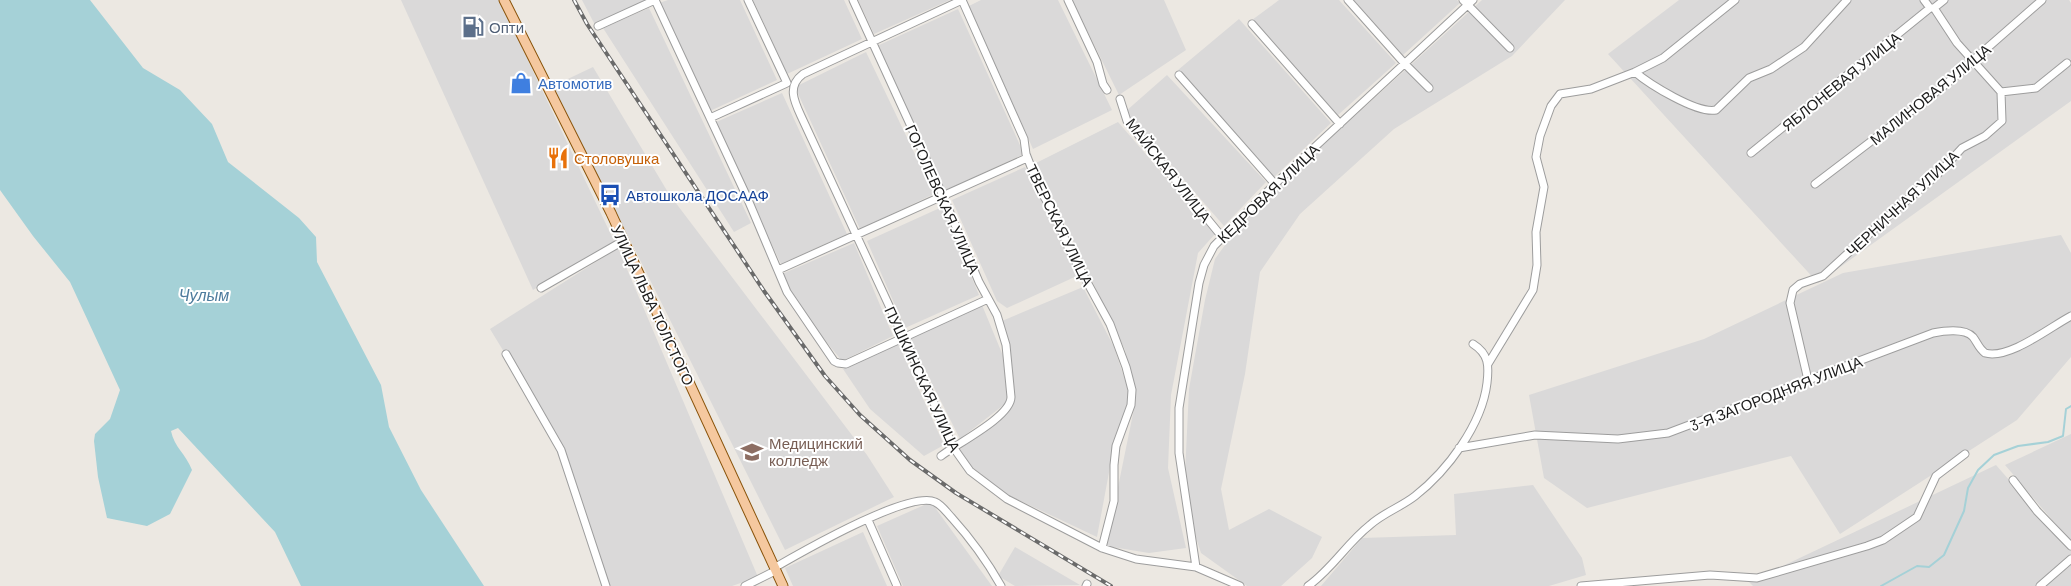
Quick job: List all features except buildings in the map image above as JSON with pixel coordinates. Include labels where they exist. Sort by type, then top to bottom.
[{"type":"main road","name":"УЛИЦА ЛЬВА ТОЛСТОГО","points":[[504,0],[624,241],[782,586]]},
{"type":"street","points":[[598,26],[655,0],[746,195],[790,297],[834,361],[846,364],[988,298]]},
{"type":"street","name":"ПУШКИНСКАЯ УЛИЦА","points":[[748,0],[790,84],[794,100],[952,447],[970,471],[992,490],[1102,548],[1136,559],[1196,567],[1240,586]]},
{"type":"street","name":"ГОГОЛЕВСКАЯ УЛИЦА","points":[[853,0],[997,316],[1004,337],[1011,397],[1010,404],[983,428],[952,447]]},
{"type":"street","points":[[710,118],[790,84],[803,74],[962,0]]},
{"type":"street","name":"ТВЕРСКАЯ УЛИЦА","points":[[962,0],[1024,139],[1028,158],[1040,190],[1052,209],[1069,249],[1110,324],[1126,367],[1133,396],[1116,446],[1114,502],[1102,548]]},
{"type":"street","points":[[1068,0],[1097,62],[1106,90]]},
{"type":"street","points":[[1348,0],[1429,88]]},
{"type":"street","points":[[1488,364],[1532,290],[1537,264],[1536,232],[1544,188],[1536,157],[1540,136],[1551,106],[1560,94],[1592,89],[1635,72],[1663,58],[1735,0]]},
{"type":"street","points":[[1635,72],[1652,86],[1688,103],[1704,110],[1716,110],[1749,78],[1772,69],[1804,47],[1847,0]]},
{"type":"street","points":[[1924,0],[1957,43],[2001,92],[2036,88],[2068,63]]},
{"type":"street","name":"ЯБЛОНЕВАЯ УЛИЦА","points":[[1750,153],[1944,0]]},
{"type":"street","name":"МАЛИНОВАЯ УЛИЦА","points":[[1815,184],[1945,85],[2042,0]]},
{"type":"street","points":[[1468,2],[1510,48]]},
{"type":"street","name":"КЕДРОВАЯ УЛИЦА","points":[[1196,567],[1179,453],[1179,408],[1199,283],[1208,256],[1222,238],[1275,184],[1405,64],[1468,2]]},
{"type":"street","points":[[1252,24],[1340,124]]},
{"type":"street","points":[[1179,75],[1275,184]]},
{"type":"street","name":"ЧЕРНИЧНАЯ УЛИЦА","points":[[1808,380],[1790,303],[1793,290],[1800,284],[1823,276],[1938,174],[1962,148],[1985,136],[2002,121],[2001,92]]},
{"type":"street","name":"МАЙСКАЯ УЛИЦА","points":[[1120,99],[1129,124],[1222,238]]},
{"type":"street","points":[[778,270],[1028,158]]},
{"type":"street","points":[[541,288],[624,241]]},
{"type":"street","name":"3-Я ЗАГОРОДНЯЯ УЛИЦА","points":[[1459,448],[1535,435],[1618,439],[1668,433],[1941,332],[1966,332],[1972,336],[1985,353],[1998,354],[2030,340],[2071,316]]},
{"type":"street","points":[[1308,586],[1324,574],[1371,523],[1406,502],[1428,484],[1459,448],[1481,413],[1486,392],[1488,364],[1484,353],[1473,344]]},
{"type":"street","points":[[506,354],[560,450],[606,586]]},
{"type":"street","points":[[942,456],[952,447]]},
{"type":"street","points":[[1581,586],[1710,575],[1757,578],[1867,546],[1883,540],[1917,517],[1931,483],[1936,476],[1965,454]]},
{"type":"street","points":[[2013,480],[2037,511],[2071,546]]},
{"type":"street","points":[[745,586],[824,539],[917,502],[931,501],[939,504],[977,547],[1001,586]]},
{"type":"street","points":[[868,520],[897,586]]},
{"type":"street","points":[[2040,586],[2071,559]]},
{"type":"shaded area","points":[[401,0],[499,0],[615,243],[533,290]]},
{"type":"shaded area","points":[[582,0],[645,0],[595,25]]},
{"type":"shaded area","points":[[668,0],[740,0],[777,80],[710,111],[659,3]]},
{"type":"shaded area","points":[[753,0],[844,0],[862,39],[787,74]]},
{"type":"shaded area","points":[[858,0],[950,0],[874,34]]},
{"type":"shaded area","points":[[981,0],[1058,0],[1112,110],[1033,149],[969,6]]},
{"type":"shaded area","points":[[1072,0],[1164,0],[1186,50],[1119,95]]},
{"type":"shaded area","points":[[1279,0],[1339,0],[1396,63],[1338,115],[1252,20]]},
{"type":"shaded area","points":[[1353,0],[1457,0],[1460,3],[1403,55]]},
{"type":"shaded area","points":[[1482,0],[1565,0],[1512,56],[1394,129],[1300,214],[1260,272],[1245,374],[1221,489],[1229,530],[1269,509],[1322,537],[1312,558],[1281,586],[1247,586],[1201,553],[1190,520],[1185,474],[1189,389],[1205,300],[1215,259],[1240,224],[1278,186]]},
{"type":"shaded area","points":[[1679,0],[2069,0],[2071,3],[2071,101],[1818,283],[1608,54]]},
{"type":"shaded area","points":[[649,8],[751,223],[734,232],[603,28]]},
{"type":"shaded area","points":[[958,9],[1024,154],[944,191],[877,46]]},
{"type":"shaded area","points":[[1239,19],[1331,123],[1272,179],[1178,70]]},
{"type":"shaded area","points":[[866,52],[934,194],[860,229],[795,87]]},
{"type":"shaded area","points":[[593,67],[669,194],[867,455],[894,497],[785,550],[553,86]]},
{"type":"shaded area","points":[[1167,75],[1266,182],[1224,226],[1125,112]]},
{"type":"shaded area","points":[[782,93],[847,234],[781,264],[714,123]]},
{"type":"shaded area","points":[[1118,122],[1215,234],[1198,253],[1171,395],[1168,468],[1186,548],[1149,553],[1106,546],[1136,399],[1125,350],[1036,163]]},
{"type":"shaded area","points":[[1025,167],[1079,275],[1007,308],[997,301],[952,200]]},
{"type":"shaded area","points":[[942,207],[979,295],[905,328],[867,241]]},
{"type":"shaded area","points":[[2061,235],[2071,253],[2071,357],[2017,420],[1840,534],[1791,456],[1587,508],[1544,478],[1529,395],[1704,339],[1843,273]]},
{"type":"shaded area","points":[[854,243],[893,336],[842,361],[797,306],[782,274]]},
{"type":"shaded area","points":[[618,248],[758,577],[732,586],[601,586],[566,453],[490,329]]},
{"type":"shaded area","points":[[1083,287],[1114,347],[1130,395],[1115,440],[1097,537],[1006,494],[971,466],[958,451],[1012,407],[1012,364],[1002,321]]},
{"type":"shaded area","points":[[982,305],[1006,363],[1010,400],[960,439],[909,338]]},
{"type":"shaded area","points":[[898,343],[944,445],[924,456],[870,409],[843,369]]},
{"type":"shaded area","points":[[2071,434],[2071,542],[2005,465]]},
{"type":"shaded area","points":[[1996,465],[2071,551],[2071,554],[2036,586],[1753,586],[1749,582]]},
{"type":"shaded area","points":[[1533,485],[1582,558],[1586,575],[1549,586],[1321,586],[1362,538],[1456,535],[1454,494]]},
{"type":"shaded area","points":[[931,502],[992,586],[903,586],[877,526]]},
{"type":"shaded area","points":[[863,532],[887,586],[793,586],[785,568]]},
{"type":"shaded area","points":[[1015,547],[1080,585],[1015,586],[998,576]]},
{"type":"shaded area","points":[[2071,562],[2071,586],[2045,586]]},
{"type":"water","name":"Чулым","points":[[0,0],[90,0],[143,68],[180,90],[212,124],[228,162],[299,218],[316,237],[317,262],[381,385],[389,427],[421,490],[484,586],[301,586],[275,532],[178,428],[171,431],[173,437],[192,470],[170,514],[147,526],[107,518],[98,477],[94,441],[95,434],[110,419],[120,390],[70,282],[33,236],[0,190]]},
{"type":"waterway","points":[[1881,586],[1917,566],[1929,567],[1944,555],[1964,511],[1968,488],[1978,470],[1994,455],[2018,446],[2048,442],[2063,436],[2066,409],[2071,406]]},
{"type":"railway","points":[[574,0],[587,24],[764,291],[825,376],[860,415],[910,460],[956,493],[1111,586]]},
{"type":"place","name":"Опти","points":[[473,27]]},
{"type":"place","name":"Автомотив","points":[[521,83]]},
{"type":"place","name":"Столовушка","points":[[558,158]]},
{"type":"place","name":"Автошкола ДОСААФ","points":[[610,195]]},
{"type":"place","name":"Медицинский колледж","points":[[752,452]]}]
